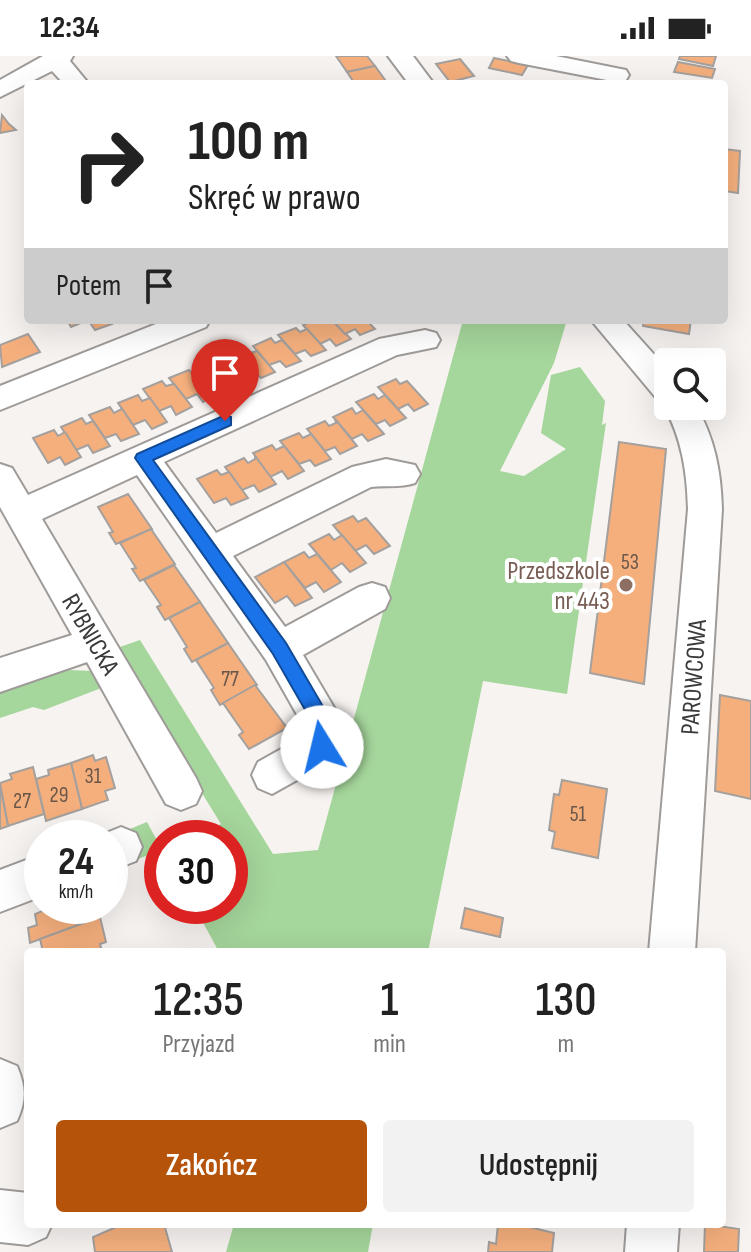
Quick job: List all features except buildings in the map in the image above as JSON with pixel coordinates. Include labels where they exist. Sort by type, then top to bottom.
[{"type":"street","points":[[400,56],[419,80]]},
{"type":"street","points":[[519,56],[619,72]]},
{"type":"street","points":[[0,90],[58,58],[74,80]]},
{"type":"street","points":[[0,399],[185,324]]},
{"type":"street","points":[[609,324],[654,375]]},
{"type":"street","points":[[21,513],[390,346],[425,340]]},
{"type":"street","name":"PAROWCOWA","points":[[672,948],[705,509],[705,477],[700,447],[687,420]]},
{"type":"street","points":[[143,458],[279,649],[329,733],[328,742],[322,747],[272,775]]},
{"type":"street","points":[[211,551],[364,476],[386,472],[403,474]]},
{"type":"street","name":"RYBNICKA","points":[[0,477],[181,791]]},
{"type":"street","points":[[279,649],[372,598]]},
{"type":"street","points":[[0,675],[97,643]]},
{"type":"street","points":[[0,891],[24,882]]},
{"type":"street","points":[[0,1083],[0,1104]]},
{"type":"street","points":[[0,1216],[24,1219]]},
{"type":"street","points":[[651,1252],[653,1228]]},
{"type":"green space","points":[[462,324],[566,324],[554,363],[500,471],[524,476],[566,449],[541,433],[551,375],[580,367],[605,401],[602,425],[606,423],[567,694],[483,681],[429,948],[217,948],[204,924],[248,924],[248,820],[219,820],[115,652],[117,648],[140,640],[273,854],[318,850]]},
{"type":"green space","points":[[67,670],[94,671],[104,687],[44,710],[33,707],[0,718],[0,689]]},
{"type":"green space","points":[[144,823],[144,857],[130,862],[128,850],[128,830]]},
{"type":"green space","points":[[233,1228],[372,1228],[368,1252],[226,1252]]},
{"type":"place","name":"Przedszkole nr 443","points":[[626,585]]},
{"type":"route","points":[[225,421],[143,458],[279,649],[329,733],[328,742],[322,747]]}]
